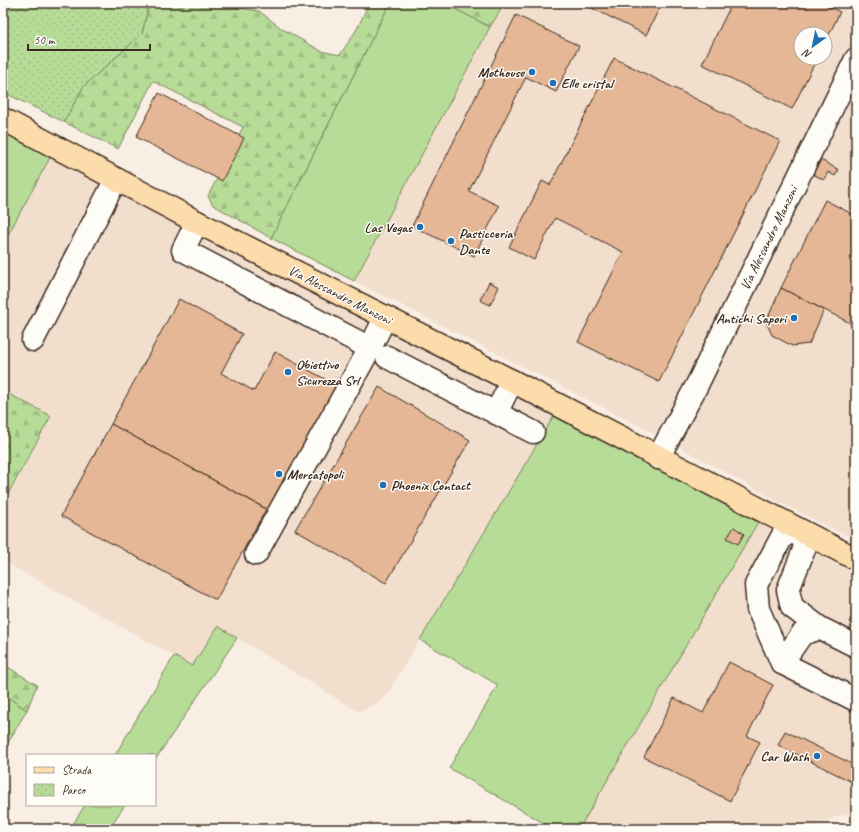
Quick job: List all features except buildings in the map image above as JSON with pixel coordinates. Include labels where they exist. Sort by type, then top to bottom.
[{"type":"main road","name":"Via Alessandro Manzoni","points":[[3,120],[197,222],[512,381],[658,458],[856,559]]},
{"type":"lane","name":"Via Alessandro Manzoni","points":[[658,458],[697,385],[856,59]]},
{"type":"lane","points":[[33,340],[116,179]]},
{"type":"lane","points":[[197,222],[183,250],[533,432]]},
{"type":"lane","points":[[256,554],[378,352],[385,318]]},
{"type":"lane","points":[[496,413],[512,381]]},
{"type":"lane","points":[[856,646],[820,628],[792,607],[788,590],[805,547],[801,531],[783,535],[756,585],[758,609],[782,663],[856,700]]},
{"type":"lane","points":[[782,663],[802,634],[820,628]]},
{"type":"shaded area","points":[[505,3],[856,3],[856,540],[784,505],[667,440],[354,281],[490,27]]},
{"type":"shaded area","points":[[53,152],[555,414],[384,699],[359,712],[218,626],[192,666],[3,561],[3,503],[51,416],[3,391],[3,244]]},
{"type":"shaded area","points":[[758,522],[856,573],[856,810],[804,829],[579,829]]},
{"type":"green space","points":[[3,3],[149,3],[142,34],[83,87],[64,122],[3,92]]},
{"type":"green space","points":[[149,3],[231,3],[234,7],[259,11],[281,28],[321,51],[340,55],[357,29],[369,3],[390,3],[271,238],[213,205],[208,196],[243,127],[153,81],[118,149],[64,122],[83,87],[142,34]]},
{"type":"green space","points":[[390,3],[444,3],[490,27],[354,281],[271,238]]},
{"type":"green space","points":[[444,3],[505,3],[490,27]]},
{"type":"green space","points":[[3,126],[53,152],[3,244]]},
{"type":"green space","points":[[3,391],[51,416],[3,503]]},
{"type":"green space","points":[[555,414],[758,522],[579,829],[554,829],[449,768],[498,685],[420,640]]},
{"type":"green space","points":[[218,626],[237,638],[156,759],[156,754],[116,754],[174,656],[192,666]]},
{"type":"green space","points":[[3,664],[37,685],[27,710],[3,694]]},
{"type":"green space","points":[[3,694],[27,710],[3,751]]},
{"type":"green space","points":[[84,806],[124,806],[112,824],[118,829],[70,829]]},
{"type":"place","name":"Mothouse","points":[[532,72]]},
{"type":"place","name":"Elle cristal","points":[[553,83]]},
{"type":"place","name":"Las Vegas","points":[[420,227]]},
{"type":"place","name":"Pasticceria Dante","points":[[451,241]]},
{"type":"place","name":"Antichi Sapori","points":[[794,318]]},
{"type":"place","name":"Obiettivo Sicurezza Srl","points":[[288,372]]},
{"type":"place","name":"Mercatopoli","points":[[279,474]]},
{"type":"place","name":"Phoenix Contact","points":[[383,485]]},
{"type":"place","name":"Car Wash","points":[[817,756]]}]
